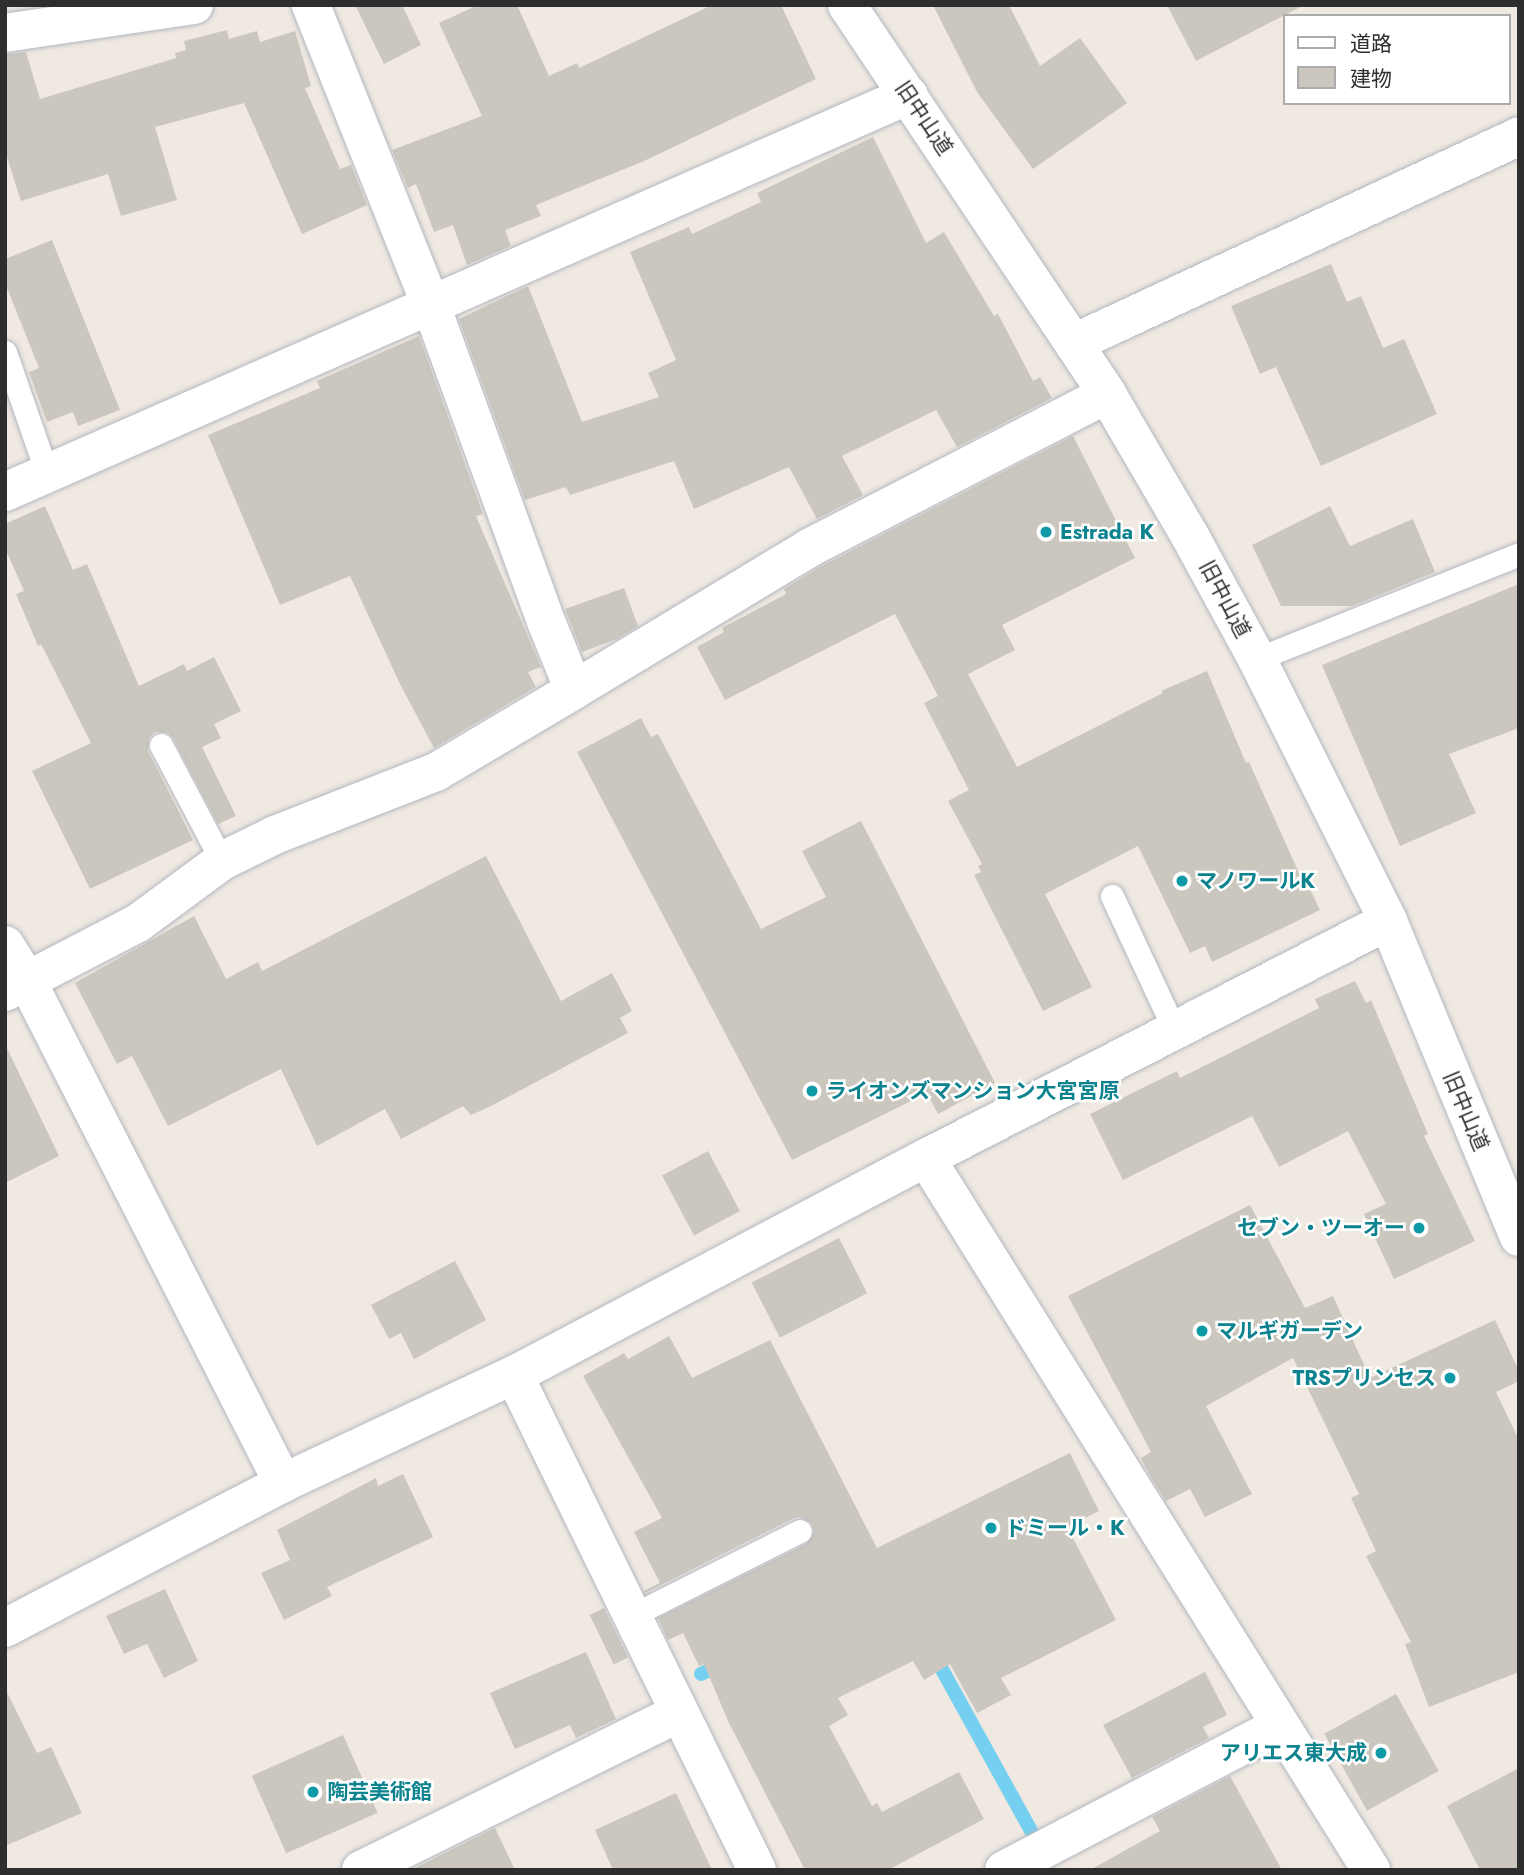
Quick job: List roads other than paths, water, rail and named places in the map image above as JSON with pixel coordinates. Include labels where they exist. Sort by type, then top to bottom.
[{"type":"street","points":[[5,33],[194,5]]},
{"type":"street","points":[[311,5],[430,303],[547,624],[575,690]]},
{"type":"street","name":"旧中山道","points":[[848,5],[1107,394],[1191,536],[1257,659],[1388,921],[1519,1237]]},
{"type":"street","points":[[5,492],[430,303],[909,95]]},
{"type":"street","points":[[1074,343],[1519,136]]},
{"type":"street","points":[[16,985],[138,923],[222,861],[275,835],[436,772],[809,548],[1107,394]]},
{"type":"street","points":[[5,1628],[283,1483],[514,1375],[926,1158],[1388,921]]},
{"type":"street","points":[[5,945],[16,985],[283,1483]]},
{"type":"street","points":[[926,1158],[1371,1870]]},
{"type":"street","points":[[514,1375],[757,1870]]},
{"type":"street","points":[[361,1870],[678,1713]]},
{"type":"street","points":[[1004,1870],[1279,1726]]},
{"type":"lane","points":[[5,352],[47,474]]},
{"type":"lane","points":[[1257,659],[1519,554]]},
{"type":"lane","points":[[161,745],[222,861]]},
{"type":"lane","points":[[1112,897],[1175,1031]]},
{"type":"lane","points":[[631,1616],[800,1531]]},
{"type":"waterway","points":[[934,1655],[1031,1831]]},
{"type":"waterway","points":[[701,1674],[724,1663]]},
{"type":"place","name":"Estrada K","points":[[1046,532]]},
{"type":"place","name":"マノワールK","points":[[1182,881]]},
{"type":"place","name":"ライオンズマンション大宮宮原","points":[[812,1091]]},
{"type":"place","name":"セブン・ツーオー","points":[[1419,1228]]},
{"type":"place","name":"マルギガーデン","points":[[1202,1331]]},
{"type":"place","name":"TRSプリンセス","points":[[1450,1378]]},
{"type":"place","name":"ドミール・K","points":[[991,1528]]},
{"type":"place","name":"アリエス東大成","points":[[1381,1753]]},
{"type":"place","name":"陶芸美術館","points":[[313,1792]]}]
